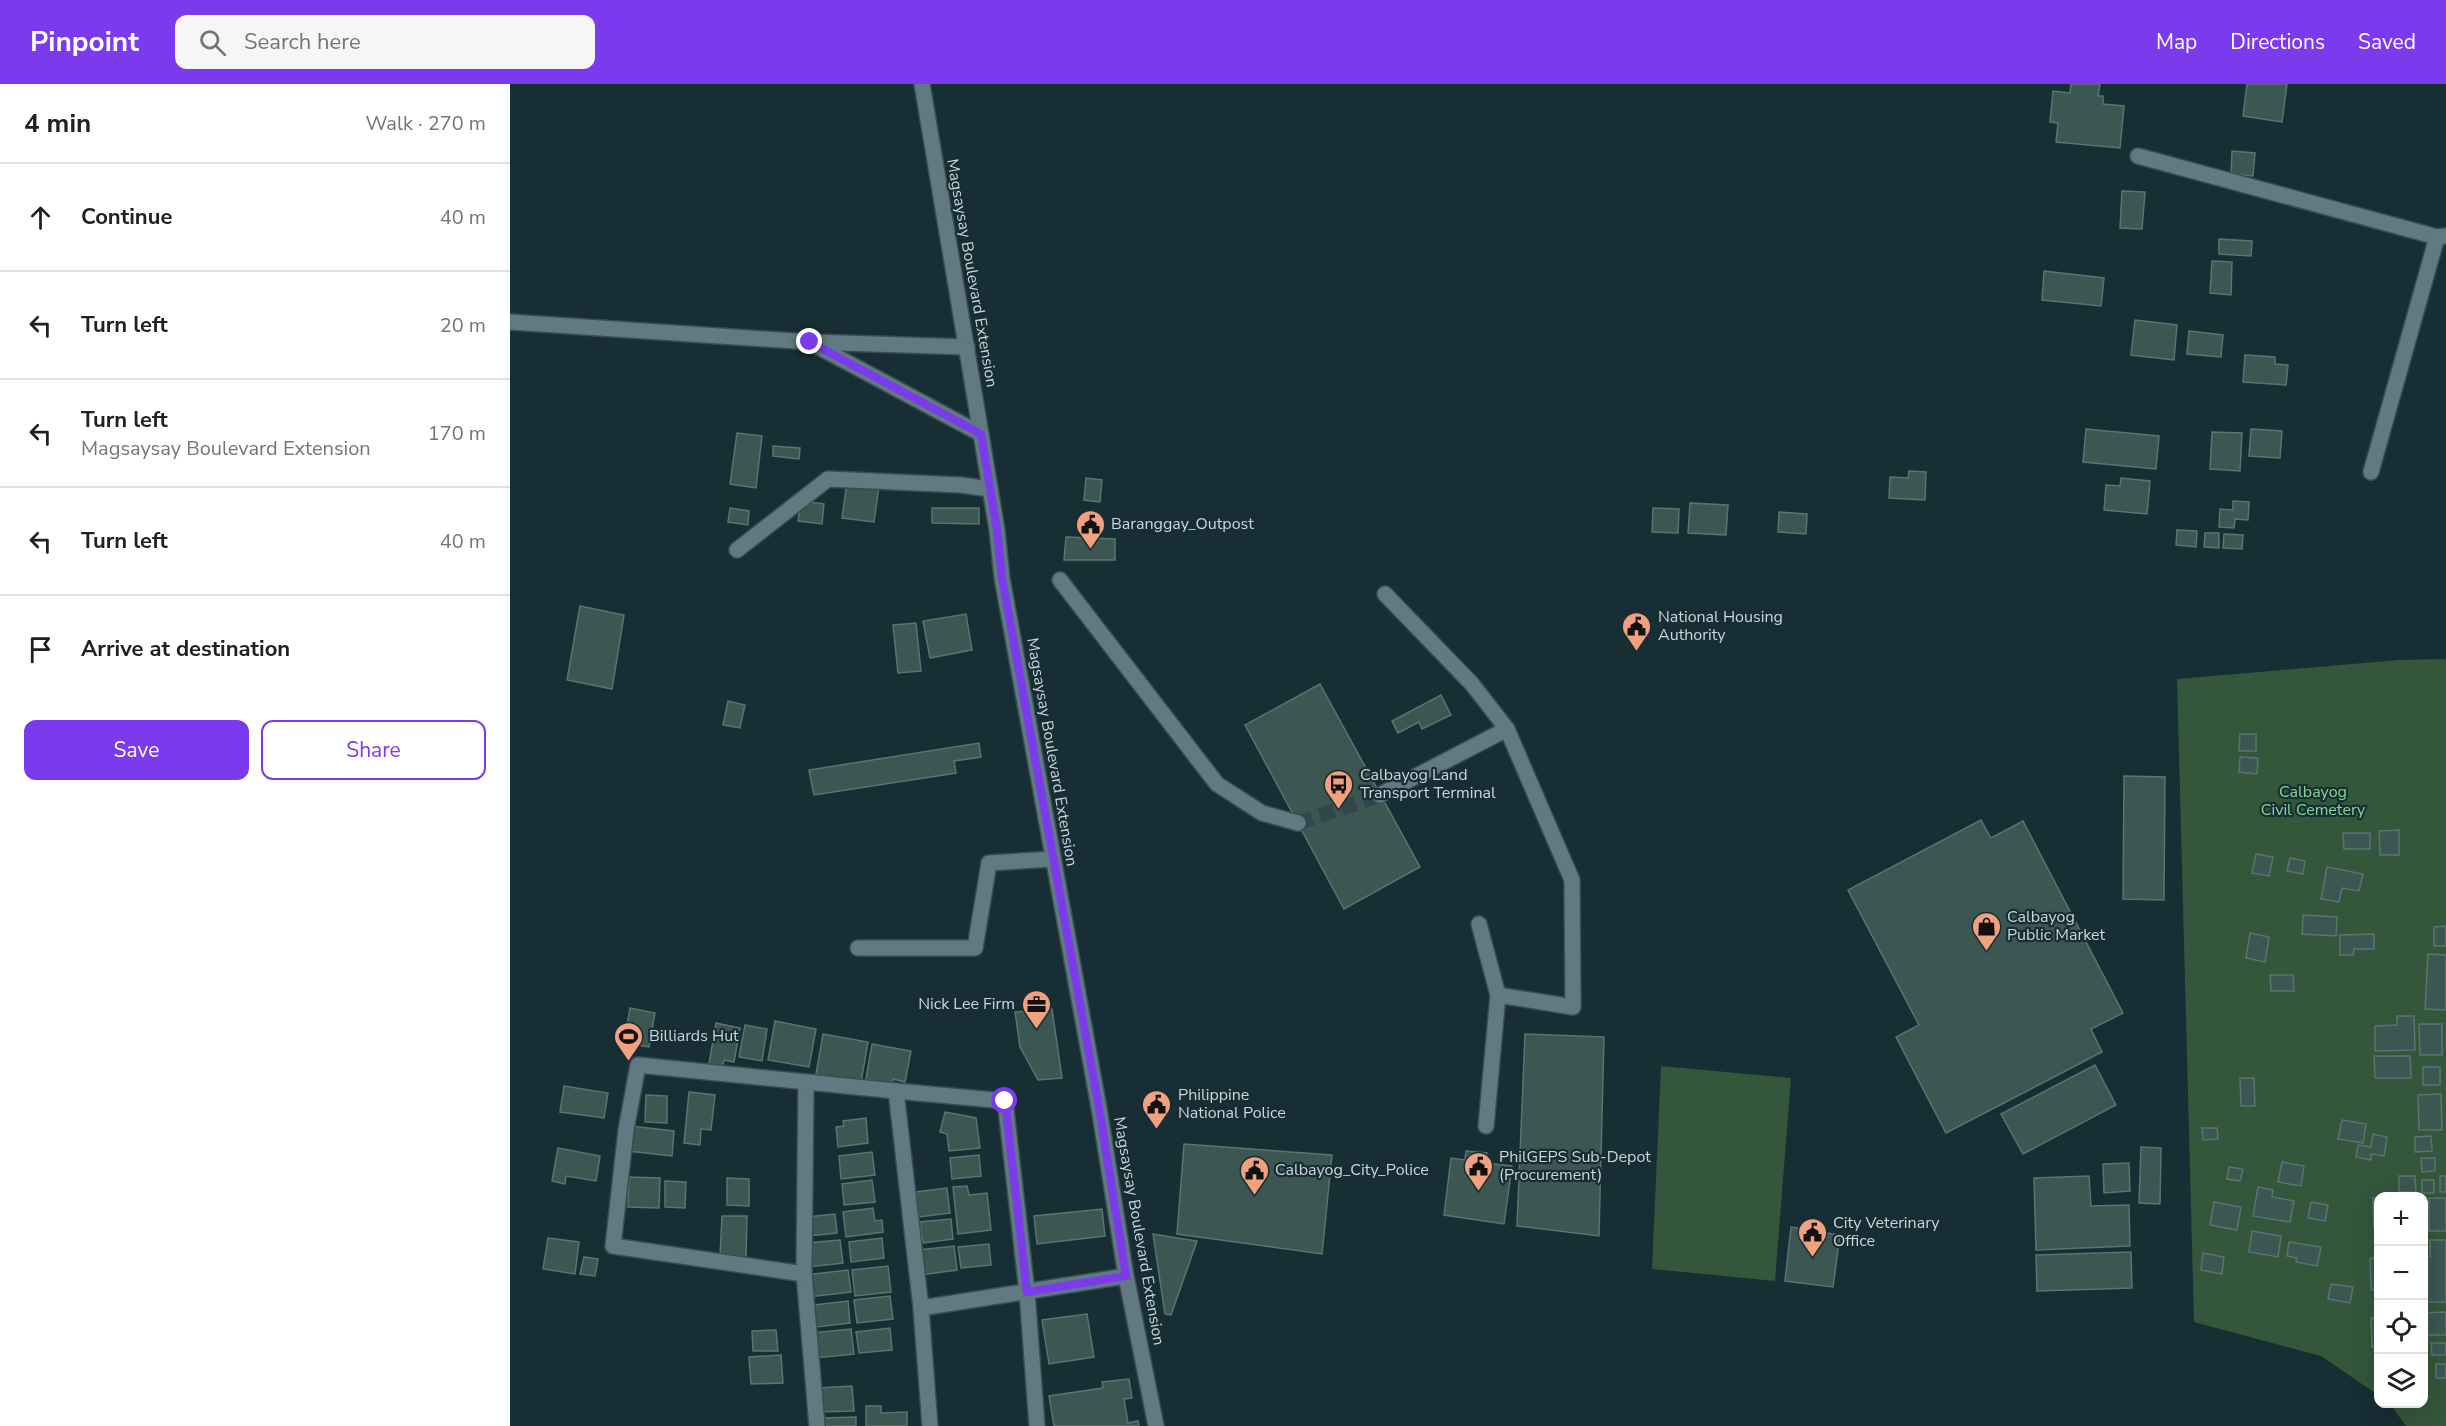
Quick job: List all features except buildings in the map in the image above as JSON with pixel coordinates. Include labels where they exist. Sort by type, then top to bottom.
[{"type":"street","name":"Magsaysay Boulevard Extension","points":[[922,84],[990,489],[1002,578],[1101,1118],[1126,1276],[1156,1426]]},
{"type":"street","points":[[2138,156],[2442,237],[2371,472]]},
{"type":"street","points":[[510,322],[810,342],[967,347]]},
{"type":"street","points":[[810,342],[981,434]]},
{"type":"street","points":[[736,550],[828,479],[961,485],[990,489]]},
{"type":"street","points":[[1060,580],[1217,784],[1262,813],[1298,823]]},
{"type":"street","points":[[1384,594],[1472,684],[1507,729],[1572,880],[1573,1007],[1498,995]]},
{"type":"street","points":[[1380,795],[1507,729]]},
{"type":"street","points":[[858,948],[975,948],[989,863],[1053,859]]},
{"type":"street","points":[[1479,924],[1498,995],[1486,1126]]},
{"type":"street","points":[[804,1274],[613,1246],[626,1130],[638,1065],[1005,1101],[1027,1292],[1037,1426]]},
{"type":"street","points":[[806,1082],[804,1274],[817,1426]]},
{"type":"street","points":[[896,1091],[921,1308],[930,1426]]},
{"type":"street","points":[[921,1308],[1126,1276]]},
{"type":"green space","name":"Calbayog Civil Cemetery","points":[[2446,659],[2446,1426],[2406,1426],[2393,1408],[2428,1408],[2428,1192],[2374,1192],[2374,1392],[2321,1356],[2194,1322],[2177,679],[2399,660]]},
{"type":"green space","points":[[1661,1066],[1791,1078],[1775,1281],[1652,1269]]},
{"type":"tunnel","points":[[1298,823],[1380,795]]},
{"type":"place","name":"Baranggay_Outpost","points":[[1090,550]]},
{"type":"place","name":"National Housing Authority","points":[[1637,652]]},
{"type":"place","name":"Calbayog Land Transport Terminal","points":[[1339,810]]},
{"type":"place","name":"Calbayog Public Market","points":[[1986,952]]},
{"type":"place","name":"Nick Lee Firm","points":[[1036,1030]]},
{"type":"place","name":"Billiards Hut","points":[[628,1062]]},
{"type":"place","name":"Philippine National Police","points":[[1157,1130]]},
{"type":"place","name":"PhilGEPS Sub-Depot (Procurement)","points":[[1478,1192]]},
{"type":"place","name":"Calbayog_City_Police","points":[[1254,1196]]},
{"type":"place","name":"City Veterinary Office","points":[[1812,1258]]},
{"type":"route","points":[[810,342],[981,434],[997,530],[1002,578],[1099,1108],[1126,1276],[1027,1292],[1005,1101]]}]
